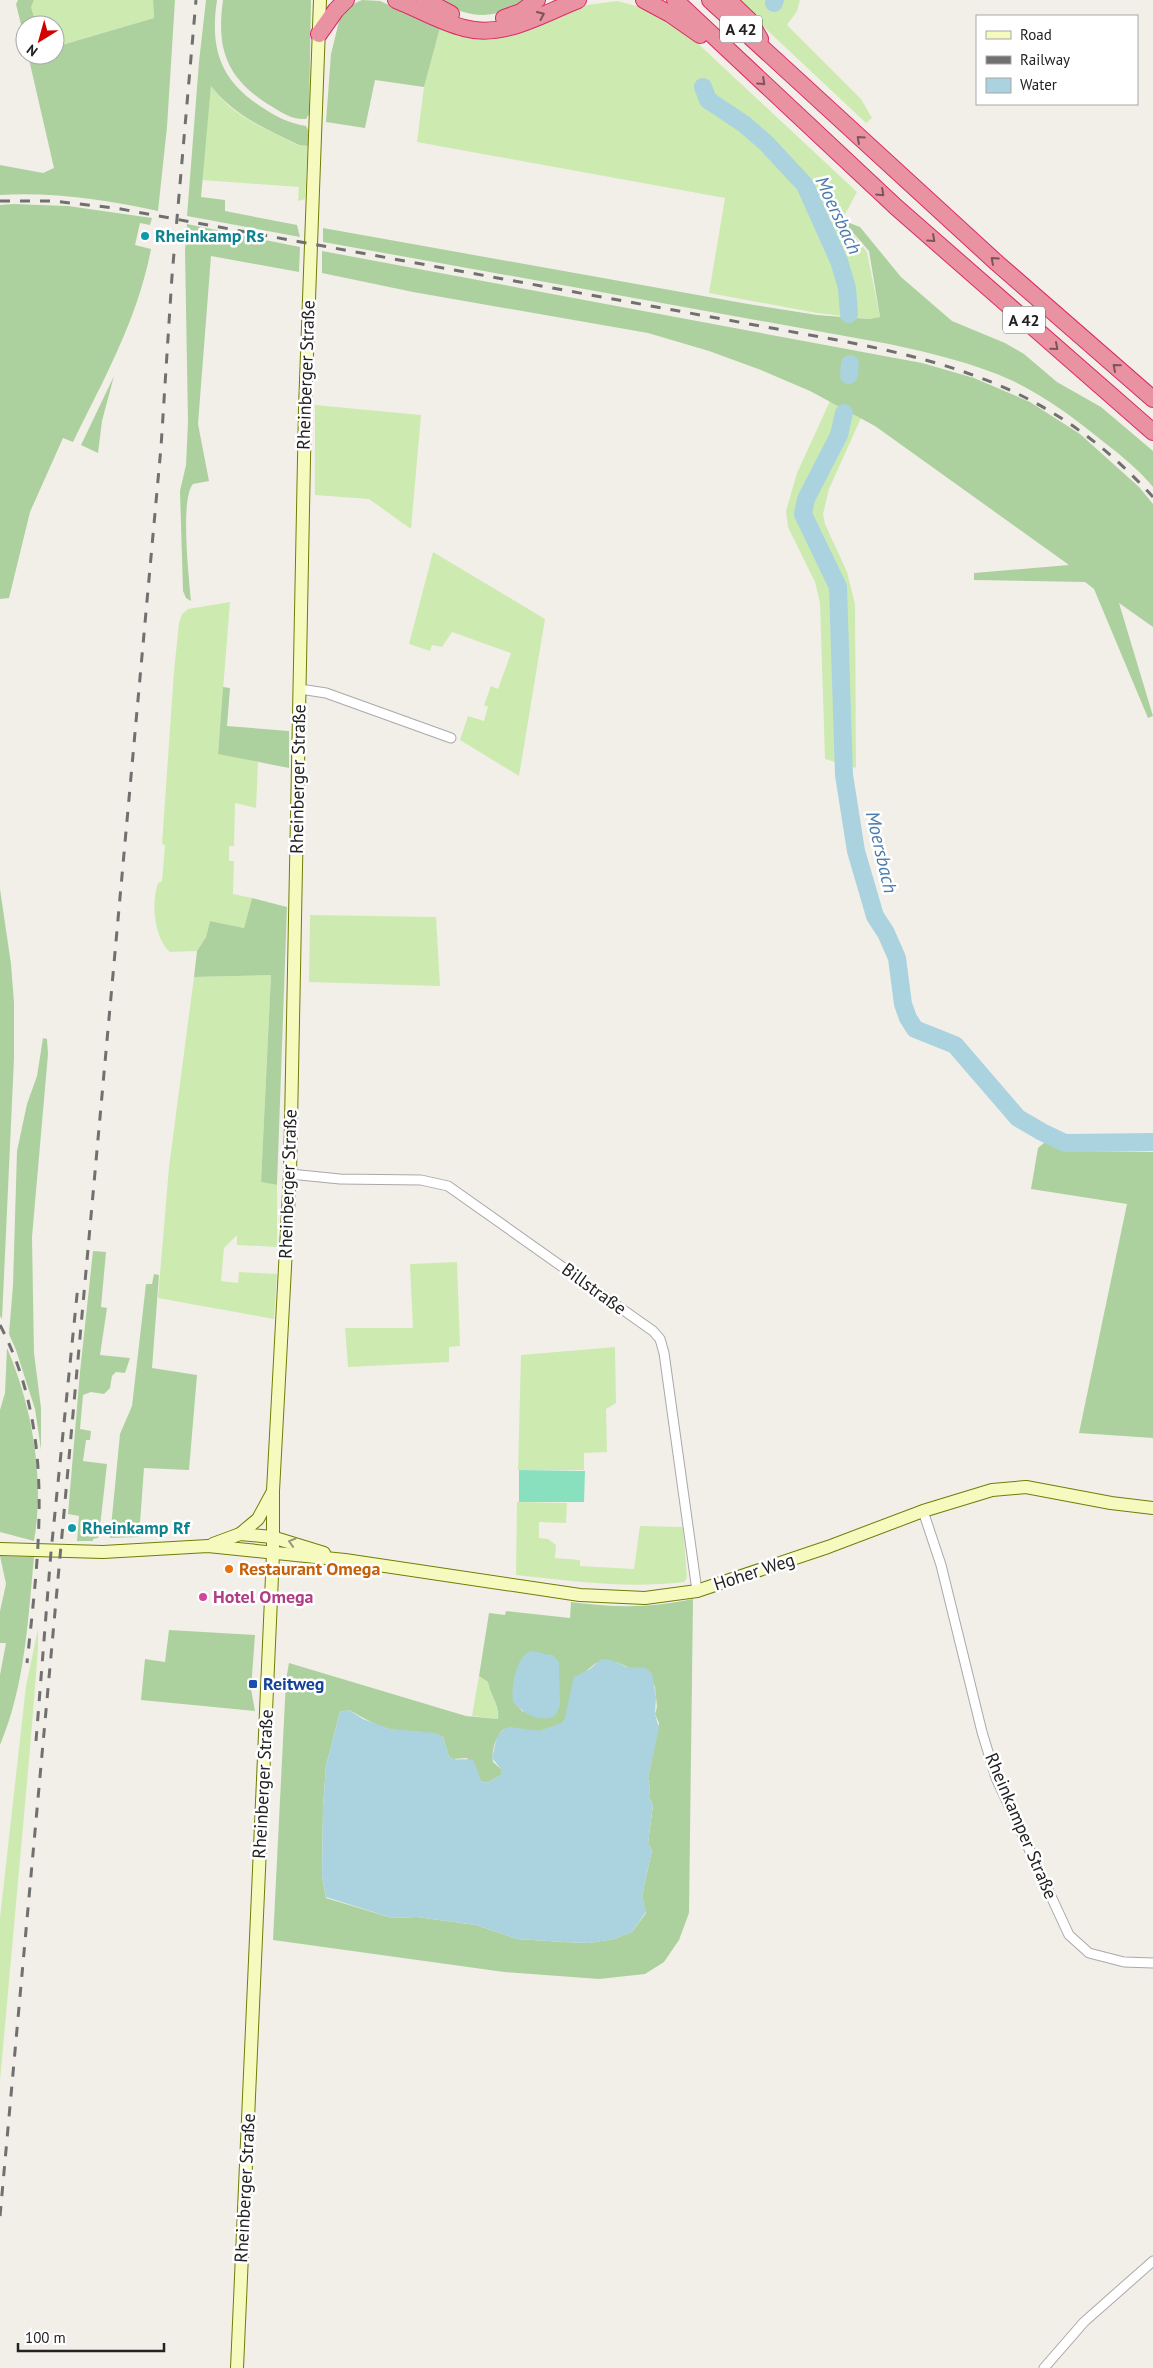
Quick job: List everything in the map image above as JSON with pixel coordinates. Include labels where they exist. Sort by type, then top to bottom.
[{"type":"highway","points":[[319,34],[336,10],[346,0]]},
{"type":"highway","points":[[396,0],[450,24],[480,31],[510,27],[578,0]]},
{"type":"highway","points":[[425,0],[452,15],[468,20],[483,21],[508,17],[521,12],[537,0]]},
{"type":"highway","points":[[644,0],[726,49]]},
{"type":"highway","name":"A 42","points":[[674,0],[918,227],[1153,432]]},
{"type":"highway","name":"A 42","points":[[710,0],[997,263],[1153,399]]},
{"type":"highway","points":[[728,0],[749,20],[772,58]]},
{"type":"main road","name":"Rheinberger Straße","points":[[237,2368],[273,1553],[273,1491],[290,1174],[305,408],[320,0]]},
{"type":"main road","name":"Hoher Weg","points":[[273,1553],[345,1560],[606,1598],[645,1598],[697,1591],[828,1547],[923,1511],[992,1490],[1026,1487],[1111,1503],[1153,1508]]},
{"type":"main road","points":[[208,1546],[240,1534],[258,1519],[273,1491]]},
{"type":"main road","points":[[240,1534],[272,1537]]},
{"type":"main road","name":"Hoher Weg","points":[[272,1537],[345,1560]]},
{"type":"main road","points":[[0,1549],[103,1552],[208,1546],[273,1553]]},
{"type":"street","points":[[300,689],[326,692],[451,738]]},
{"type":"street","name":"Billstraße","points":[[290,1174],[340,1179],[421,1180],[448,1186],[653,1331],[660,1339],[664,1353],[687,1530],[697,1591]]},
{"type":"street","name":"Rheinkamper Straße","points":[[923,1511],[942,1565],[982,1732],[996,1778],[1069,1935],[1089,1953],[1124,1962],[1153,1963]]},
{"type":"street","points":[[1044,2368],[1096,2310],[1153,2261]]},
{"type":"green space","points":[[18,0],[34,0],[31,7],[33,15],[19,15],[16,4]]},
{"type":"green space","points":[[34,0],[153,0],[154,18],[65,44],[65,15],[33,15],[30,7]]},
{"type":"green space","points":[[153,0],[175,0],[167,127],[158,211],[80,198],[20,194],[0,195],[0,165],[43,173],[54,168],[30,65],[65,65],[65,44],[154,18]]},
{"type":"green space","points":[[206,0],[217,0],[215,33],[217,47],[220,61],[235,85],[246,96],[271,113],[282,119],[306,126],[308,130],[308,146],[299,145],[251,120],[229,105],[211,86],[201,197],[225,200],[225,211],[297,225],[300,237],[187,216],[199,62]]},
{"type":"green space","points":[[223,0],[311,0],[309,114],[306,119],[292,117],[271,106],[256,96],[235,74],[228,62],[221,34]]},
{"type":"green space","points":[[362,0],[380,1],[440,28],[424,87],[375,80],[365,128],[326,122],[331,54],[340,17],[347,7]]},
{"type":"green space","points":[[435,0],[528,0],[503,12],[482,15],[460,11]]},
{"type":"green space","points":[[735,0],[800,0],[797,11],[787,25],[861,99],[872,118],[866,123]]},
{"type":"green space","points":[[617,1],[652,10],[693,39],[857,192],[842,220],[867,252],[880,317],[869,319],[817,313],[709,293],[725,198],[417,142],[424,87],[440,28],[514,34],[587,5]]},
{"type":"green space","points":[[211,85],[228,105],[250,121],[298,145],[308,146],[305,199],[298,201],[299,187],[202,180]]},
{"type":"green space","points":[[0,205],[68,206],[152,218],[150,225],[140,223],[135,245],[151,249],[138,299],[119,348],[73,442],[63,438],[30,512],[9,598],[0,599]]},
{"type":"green space","points":[[842,220],[860,227],[901,277],[952,321],[1005,343],[1024,354],[1057,382],[1101,407],[1153,451],[1153,487],[1137,469],[1061,409],[1013,381],[952,359],[889,344],[323,242],[323,228],[748,304],[817,315],[869,319],[880,317],[869,251]]},
{"type":"green space","points":[[187,224],[300,247],[299,272],[211,256],[198,424],[209,481],[193,484],[189,492],[187,505],[186,540],[191,601],[186,598],[183,591],[180,491],[186,465],[188,422],[185,251]]},
{"type":"green space","points":[[322,251],[922,363],[974,378],[1030,402],[1080,434],[1139,487],[1153,504],[1153,627],[1119,603],[1153,716],[1148,718],[1094,589],[1085,582],[974,580],[974,573],[1069,565],[875,426],[810,391],[709,351],[648,333],[413,292],[322,273]]},
{"type":"green space","points":[[114,376],[102,421],[98,453],[81,445]]},
{"type":"green space","points":[[830,401],[861,418],[829,489],[823,514],[825,524],[847,572],[855,604],[856,768],[825,759],[820,603],[815,582],[788,527],[786,511],[797,473]]},
{"type":"green space","points":[[315,405],[421,415],[411,529],[369,499],[315,495]]},
{"type":"green space","points":[[433,552],[545,619],[519,776],[460,740],[468,716],[484,721],[488,707],[484,705],[491,686],[498,689],[511,653],[452,632],[442,647],[432,645],[430,651],[409,644]]},
{"type":"green space","points":[[230,602],[218,753],[258,762],[256,808],[235,803],[234,846],[229,846],[229,861],[234,861],[233,894],[252,898],[244,928],[210,921],[206,937],[197,951],[170,952],[160,938],[157,929],[155,900],[158,883],[162,881],[165,845],[162,844],[179,623],[182,614],[188,609]]},
{"type":"green space","points":[[223,687],[230,688],[227,726],[289,731],[289,768],[218,754]]},
{"type":"green space","points":[[0,889],[11,964],[14,1003],[14,1059],[2,1319],[0,1316]]},
{"type":"green space","points":[[252,898],[287,907],[277,1185],[261,1182],[271,975],[194,977],[197,951],[206,937],[210,921],[244,928]]},
{"type":"green space","points":[[310,915],[436,917],[440,986],[309,982]]},
{"type":"green space","points":[[271,975],[261,1182],[277,1185],[277,1247],[237,1245],[237,1235],[224,1248],[221,1281],[238,1283],[239,1272],[277,1274],[274,1319],[158,1298],[169,1167],[194,977]]},
{"type":"green space","points":[[43,1038],[47,1039],[48,1054],[32,1237],[34,1353],[41,1408],[41,1450],[35,1409],[9,1334],[13,1285],[17,1151],[27,1104],[37,1076]]},
{"type":"green space","points":[[1045,1142],[1075,1151],[1153,1152],[1153,1438],[1079,1433],[1127,1204],[1031,1189],[1038,1148]]},
{"type":"green space","points":[[93,1251],[106,1252],[101,1307],[107,1308],[100,1355],[130,1358],[125,1373],[116,1372],[112,1376],[110,1388],[104,1394],[91,1392],[83,1395],[80,1429],[91,1431],[90,1440],[86,1440],[83,1461],[107,1464],[99,1536],[93,1539],[93,1541],[77,1541],[79,1516],[68,1514]]},
{"type":"green space","points":[[457,1262],[460,1346],[449,1347],[449,1362],[348,1367],[345,1328],[413,1328],[410,1264]]},
{"type":"green space","points":[[154,1274],[159,1275],[152,1368],[197,1375],[189,1470],[144,1468],[139,1537],[110,1538],[120,1434],[132,1406],[146,1284],[152,1284]]},
{"type":"green space","points":[[615,1347],[616,1403],[606,1409],[607,1452],[584,1453],[584,1470],[518,1470],[521,1355]]},
{"type":"green space","points":[[7,1348],[23,1394],[34,1443],[38,1492],[34,1541],[0,1532],[0,1410],[5,1393]]},
{"type":"green space","points":[[519,1470],[585,1471],[584,1502],[519,1502]]},
{"type":"green space","points":[[517,1502],[567,1503],[566,1523],[539,1522],[539,1538],[548,1539],[556,1545],[555,1558],[580,1560],[580,1566],[634,1569],[640,1526],[683,1527],[687,1578],[684,1582],[642,1585],[579,1582],[516,1575]]},
{"type":"green space","points":[[0,1556],[34,1557],[20,1676],[15,1700],[0,1745],[0,1675],[6,1643],[0,1643],[0,1611],[6,1584]]},
{"type":"green space","points":[[693,1599],[689,1913],[679,1940],[664,1962],[645,1974],[599,1979],[504,1972],[273,1940],[286,1680],[289,1663],[466,1716],[498,1719],[498,1710],[488,1682],[479,1676],[489,1613],[505,1615],[506,1611],[570,1618],[571,1602],[632,1606]],"holes":[[[548,1655],[554,1656],[523,1712],[513,1701]],[[616,1662],[632,1669],[645,1668],[655,1687],[657,1707],[655,1714],[659,1723],[648,1778],[649,1797],[653,1805],[648,1843],[652,1850],[642,1896],[646,1913],[632,1932],[614,1939],[589,1943],[517,1939],[476,1925],[417,1917],[392,1918],[326,1898],[322,1876],[323,1807],[326,1766],[340,1712],[349,1710],[390,1729],[443,1737],[449,1757],[453,1759],[467,1758],[481,1781],[487,1783],[501,1775],[501,1769],[493,1762],[493,1749],[496,1740],[504,1729],[540,1731],[562,1724],[567,1717],[568,1708],[585,1672],[596,1663]]]},
{"type":"green space","points":[[38,1629],[30,1749],[0,2081],[0,1918],[26,1686]]},
{"type":"green space","points":[[169,1630],[255,1635],[251,1689],[255,1711],[141,1700],[145,1659],[165,1662]]},
{"type":"green space","points":[[479,1676],[488,1682],[497,1709],[498,1719],[472,1716]]},
{"type":"water","points":[[532,1651],[554,1656],[559,1663],[560,1705],[555,1716],[549,1718],[531,1716],[513,1701],[513,1687],[518,1665],[522,1658]]},
{"type":"water","points":[[605,1659],[626,1667],[645,1668],[652,1673],[656,1697],[655,1714],[659,1728],[648,1778],[649,1797],[653,1805],[648,1843],[652,1850],[642,1896],[646,1912],[632,1932],[614,1939],[589,1943],[517,1939],[476,1925],[417,1917],[392,1918],[326,1897],[322,1876],[323,1807],[326,1766],[340,1712],[349,1710],[363,1719],[390,1729],[436,1733],[443,1737],[449,1757],[474,1761],[481,1781],[487,1783],[501,1775],[501,1769],[492,1758],[497,1737],[504,1729],[510,1727],[540,1731],[564,1722],[574,1677],[590,1669],[600,1660]]},
{"type":"waterway","name":"Moersbach","points":[[703,87],[708,100],[744,124],[766,143],[805,185],[839,261],[847,288],[849,314]]},
{"type":"waterway","name":"Moersbach","points":[[849,375],[850,364]]},
{"type":"waterway","name":"Moersbach","points":[[844,413],[839,435],[806,499],[803,514],[838,587],[844,775],[856,851],[875,916],[886,933],[897,958],[903,1004],[908,1018],[915,1029],[955,1045],[1018,1118],[1042,1132],[1065,1143],[1153,1142]]},
{"type":"railway","points":[[0,2216],[161,447],[172,276],[196,0]]},
{"type":"railway","points":[[0,201],[53,201],[115,208],[837,340],[929,361],[970,374],[1010,390],[1047,410],[1083,433],[1118,462],[1153,497]]},
{"type":"railway","points":[[36,1741],[51,1552],[78,1285]]},
{"type":"railway","points":[[0,1325],[18,1366],[30,1407],[36,1449],[39,1491],[38,1534],[36,1577],[27,1663]]},
{"type":"place","name":"Rheinkamp Rs","points":[[145,236]]},
{"type":"place","name":"Rheinkamp Rf","points":[[72,1528]]},
{"type":"place","name":"Restaurant Omega","points":[[229,1569]]},
{"type":"place","name":"Hotel Omega","points":[[203,1597]]},
{"type":"place","name":"Reitweg","points":[[253,1684]]}]
